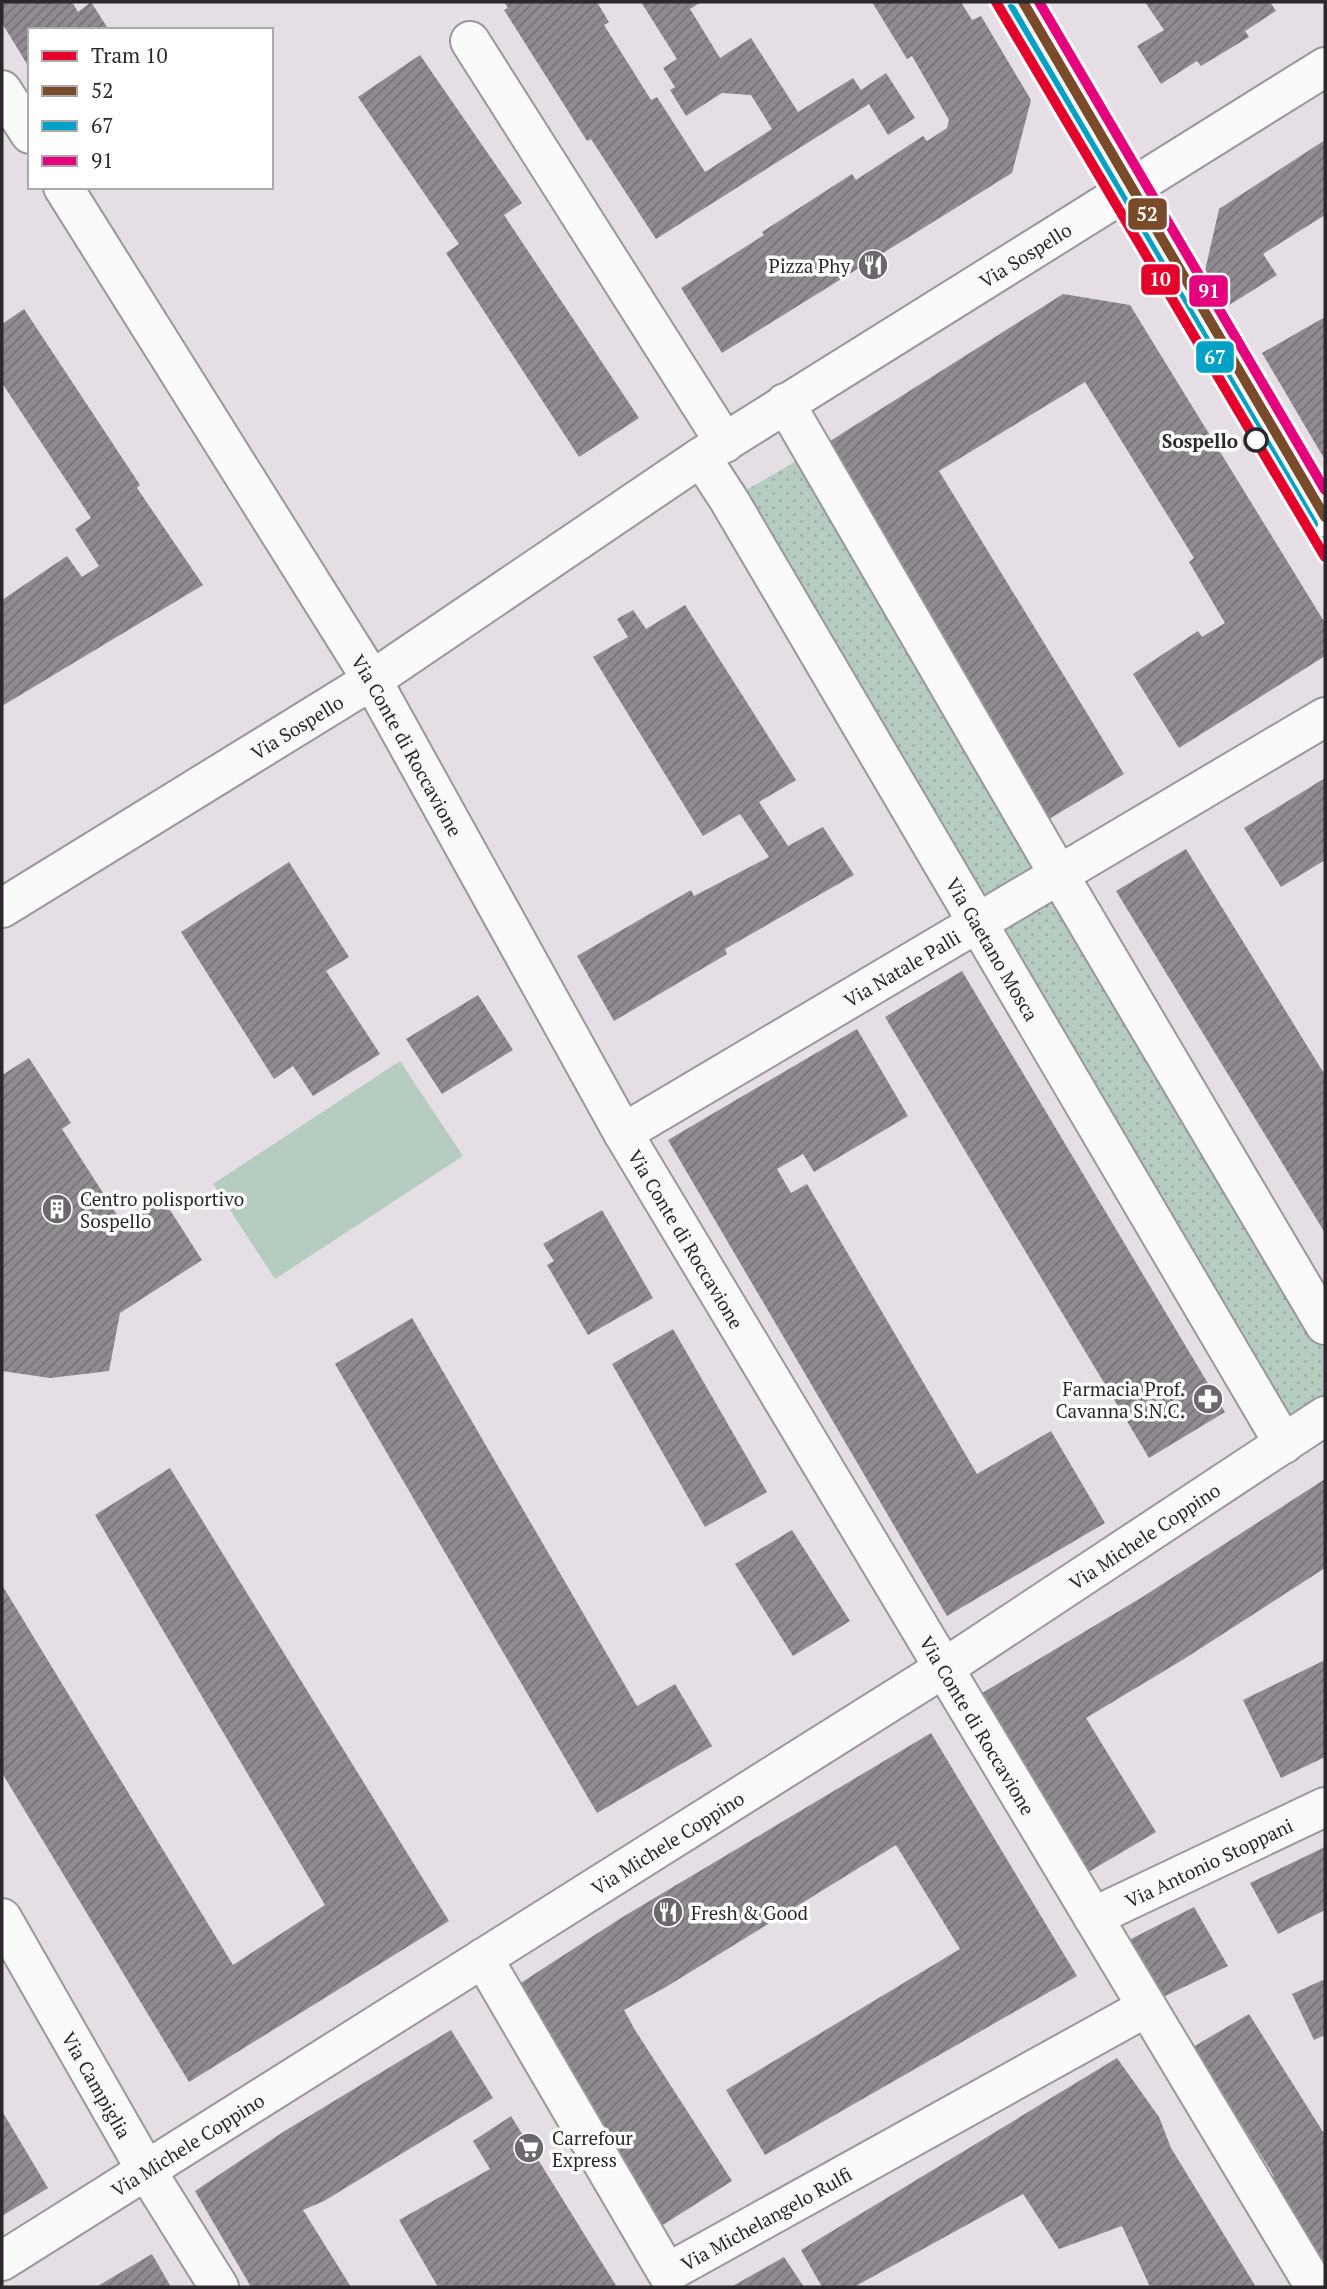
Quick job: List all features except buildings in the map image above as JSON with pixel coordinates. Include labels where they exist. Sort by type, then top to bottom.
[{"type":"street","points":[[1023,2],[1325,517]]},
{"type":"street","points":[[470,41],[713,450]]},
{"type":"street","name":"Via Sospello","points":[[2,908],[372,680],[785,403],[1325,67]]},
{"type":"street","points":[[2,90],[28,131]]},
{"type":"street","name":"Via Conte di Roccavione","points":[[64,189],[372,680],[623,1133],[1315,2287]]},
{"type":"street","points":[[785,403],[1059,875],[1325,1325]]},
{"type":"street","name":"Via Gaetano Mosca","points":[[713,450],[729,500],[1284,1444]]},
{"type":"street","name":"Via Natale Palli","points":[[623,1133],[1325,717]]},
{"type":"street","name":"Via Michele Coppino","points":[[2,2261],[944,1668],[1325,1416]]},
{"type":"street","name":"Via Antonio Stoppani","points":[[1093,1917],[1325,1807]]},
{"type":"street","name":"Via Campiglia","points":[[2,1918],[146,2169],[219,2287]]},
{"type":"street","name":"Via Michelangelo Rulfi","points":[[483,1958],[667,2273],[1147,2007]]},
{"type":"green space","points":[[812,452],[1325,1325],[1325,1416],[1284,1443],[729,500]]},
{"type":"green space","points":[[400,1061],[463,1156],[275,1279],[213,1184]]},
{"type":"tram line","name":"10","points":[[996,2],[1325,557]]},
{"type":"transit line","name":"52","points":[[1023,2],[1325,517]]},
{"type":"transit line","name":"91","points":[[1039,2],[1325,490]]},
{"type":"transit line","name":"67","points":[[1011,9],[1313,524]]},
{"type":"place","name":"Pizza Phy","points":[[873,265]]},
{"type":"place","name":"Sospello","points":[[1256,440]]},
{"type":"place","name":"Centro polisportivo Sospello","points":[[57,1209]]},
{"type":"place","name":"Farmacia Prof. Cavanna S.N.C.","points":[[1208,1399]]},
{"type":"place","name":"Fresh & Good","points":[[668,1912]]},
{"type":"place","name":"Carrefour Express","points":[[529,2148]]}]
